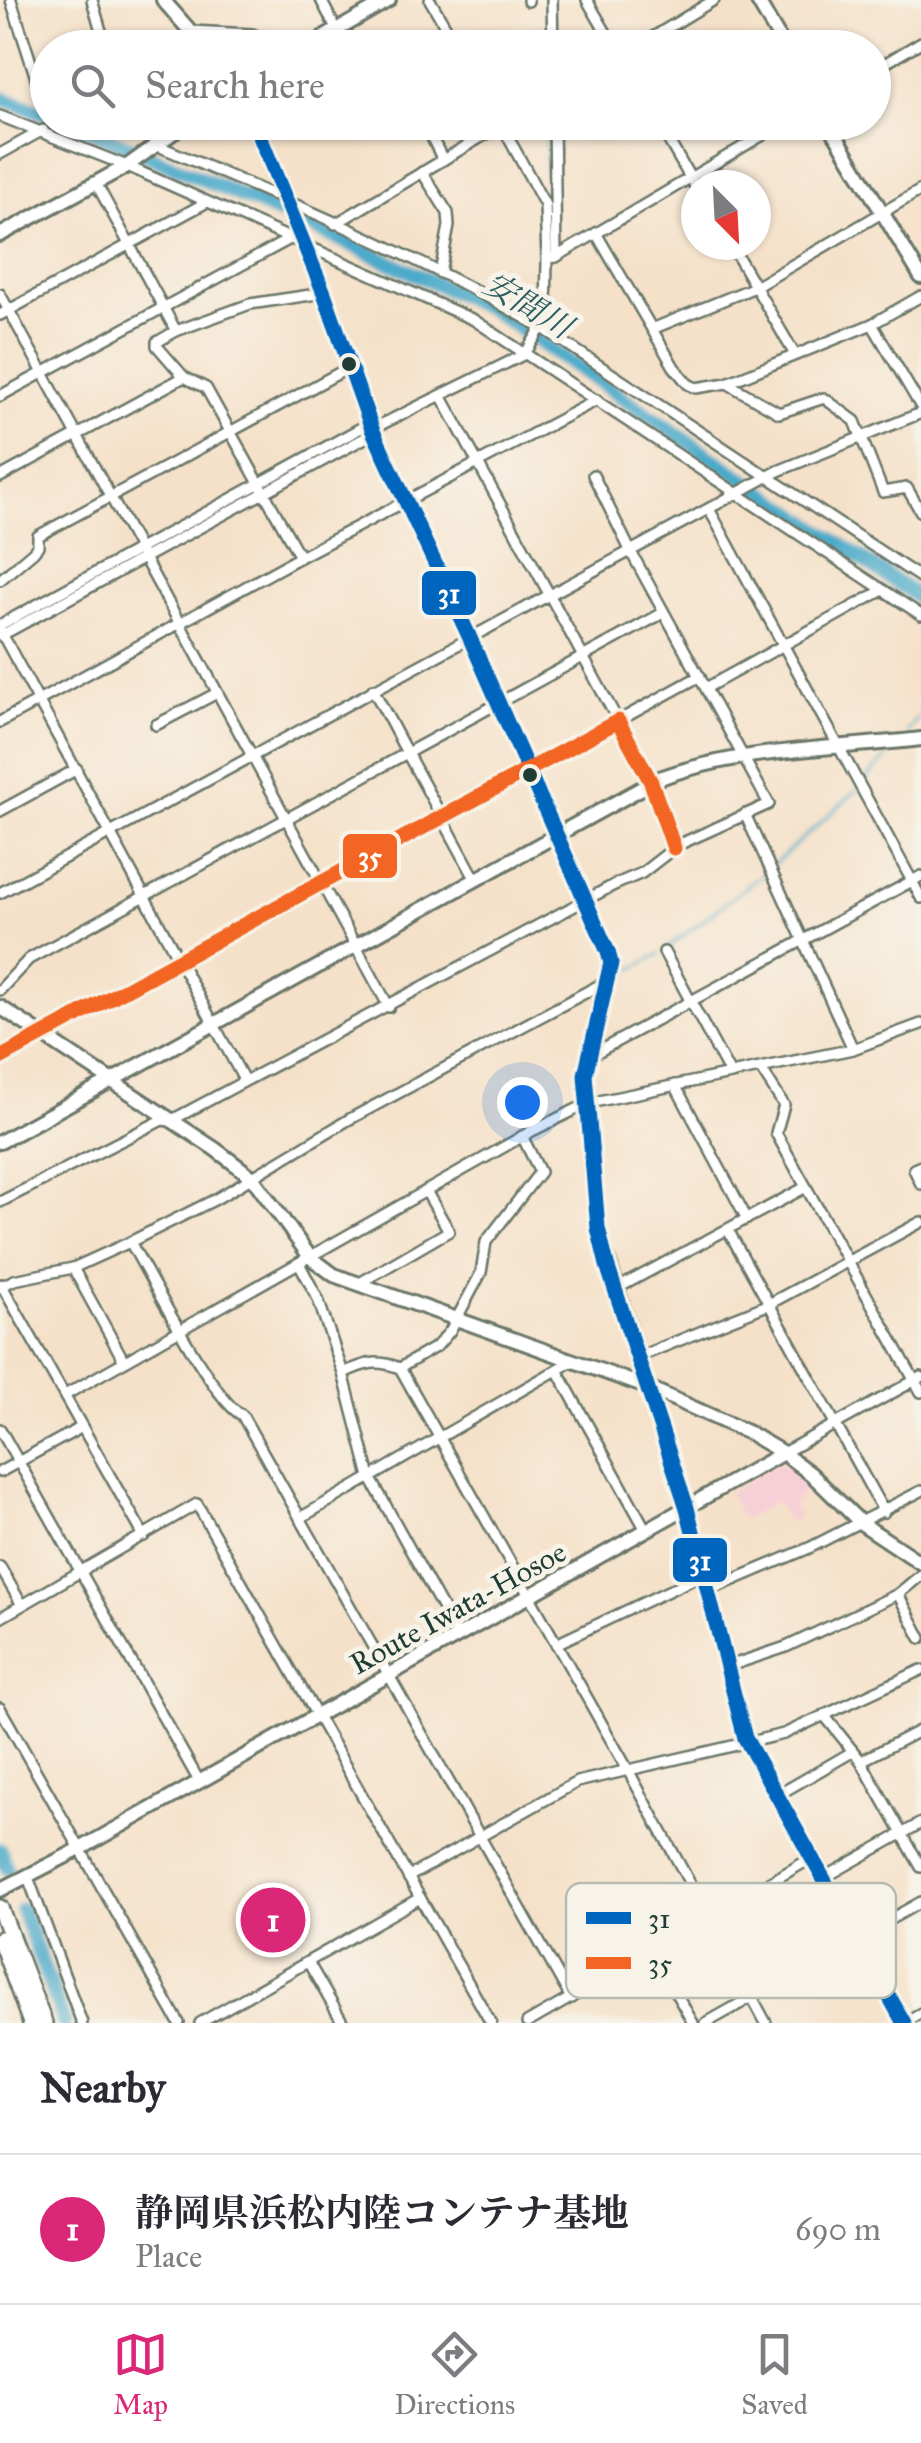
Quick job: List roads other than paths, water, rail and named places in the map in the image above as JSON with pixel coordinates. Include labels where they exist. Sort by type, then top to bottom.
[{"type":"main road","points":[[0,1908],[44,2023]]},
{"type":"main road","points":[[0,1939],[31,2023]]},
{"type":"street","points":[[11,0],[30,59]]},
{"type":"street","points":[[92,0],[101,30]]},
{"type":"street","points":[[163,0],[189,30]]},
{"type":"street","points":[[321,0],[337,30],[389,0]]},
{"type":"street","points":[[430,0],[448,30]]},
{"type":"street","points":[[552,0],[552,30]]},
{"type":"street","points":[[587,0],[604,30]]},
{"type":"street","points":[[665,30],[714,0]]},
{"type":"street","points":[[757,0],[774,30]]},
{"type":"street","points":[[891,60],[921,42]]},
{"type":"street","points":[[0,116],[30,126]]},
{"type":"street","points":[[0,154],[30,137]]},
{"type":"street","points":[[66,140],[474,320],[921,615]]},
{"type":"street","points":[[156,140],[440,274],[547,332],[921,578]]},
{"type":"street","points":[[0,235],[127,166],[163,140]]},
{"type":"street","points":[[261,140],[298,242],[324,294],[372,429],[469,636],[608,952],[611,964],[585,1076],[598,1228],[706,1573],[747,1744],[824,1883]]},
{"type":"street","points":[[433,140],[443,160]]},
{"type":"street","points":[[335,224],[475,140]]},
{"type":"street","points":[[511,140],[545,204],[551,257]]},
{"type":"street","points":[[244,1080],[1,632],[372,429],[526,353],[547,332],[554,140]]},
{"type":"street","points":[[668,140],[686,170]]},
{"type":"street","points":[[713,170],[758,140]]},
{"type":"street","points":[[838,140],[921,277]]},
{"type":"street","points":[[422,172],[448,213],[440,274]]},
{"type":"street","points":[[96,183],[176,331]]},
{"type":"street","points":[[551,257],[681,189]]},
{"type":"street","points":[[652,329],[755,286],[921,190]]},
{"type":"street","points":[[4,313],[206,202]]},
{"type":"street","points":[[596,233],[652,329],[688,384],[696,388],[726,382],[872,324],[921,296]]},
{"type":"street","points":[[0,396],[298,242]]},
{"type":"street","points":[[740,260],[794,353]]},
{"type":"street","points":[[0,294],[4,313],[43,374],[143,554],[388,1006]]},
{"type":"street","points":[[300,557],[206,388],[184,377],[157,342],[250,304],[324,294]]},
{"type":"street","points":[[0,893],[767,477],[921,410],[872,324]]},
{"type":"street","points":[[0,580],[33,552],[38,536],[350,366]]},
{"type":"street","points":[[0,478],[184,377]]},
{"type":"street","points":[[726,382],[779,413],[824,398],[856,422],[883,492],[907,488],[921,512]]},
{"type":"street","points":[[442,397],[651,782],[674,848]]},
{"type":"street","points":[[0,722],[406,499],[597,400]]},
{"type":"street","points":[[0,1202],[162,1120],[170,1120],[642,873],[674,848],[768,804],[593,475]]},
{"type":"street","points":[[710,509],[860,786],[916,879],[921,898]]},
{"type":"street","points":[[706,688],[883,590]]},
{"type":"street","points":[[0,990],[29,959],[664,612]]},
{"type":"street","points":[[0,1058],[700,676]]},
{"type":"street","points":[[372,690],[476,880]]},
{"type":"street","points":[[156,725],[218,694]]},
{"type":"street","points":[[0,1142],[651,782],[682,769],[746,758],[921,739]]},
{"type":"street","points":[[0,811],[77,770]]},
{"type":"street","points":[[745,814],[854,1049]]},
{"type":"street","points":[[590,1056],[916,879]]},
{"type":"street","points":[[664,952],[730,1074]]},
{"type":"street","points":[[144,1536],[1,1285],[72,1268],[130,1242],[607,981]]},
{"type":"street","points":[[0,1008],[252,1178],[305,1260],[343,1373],[370,1477],[458,1636]]},
{"type":"street","points":[[65,1395],[522,1136],[589,1103],[854,1049],[921,1024]]},
{"type":"street","points":[[761,1069],[784,1105],[776,1133],[846,1263],[918,1379],[921,1392]]},
{"type":"street","points":[[675,1085],[747,1219]]},
{"type":"street","points":[[400,1368],[442,1342],[481,1273],[486,1242],[540,1172],[522,1136]]},
{"type":"street","points":[[921,1166],[914,1169],[921,1184]]},
{"type":"street","points":[[616,1289],[806,1187]]},
{"type":"street","points":[[356,1285],[449,1231],[426,1190]]},
{"type":"street","points":[[638,1357],[767,1305],[921,1222]]},
{"type":"street","points":[[728,1230],[884,1512]]},
{"type":"street","points":[[130,1242],[218,1390],[242,1415],[566,1989]]},
{"type":"street","points":[[305,1260],[356,1285],[649,1388],[749,1433],[783,1453],[861,1523],[921,1563]]},
{"type":"street","points":[[72,1268],[124,1361]]},
{"type":"street","points":[[300,1518],[574,1360]]},
{"type":"street","points":[[343,1373],[360,1365],[385,1361],[400,1368],[690,1883]]},
{"type":"street","points":[[556,1370],[646,1530]]},
{"type":"street","points":[[783,1453],[918,1379]]},
{"type":"street","points":[[0,1472],[82,1427]]},
{"type":"street","points":[[0,1429],[200,1781]]},
{"type":"street","name":"Route Iwata-Hosoe","points":[[0,1890],[80,1849],[783,1453]]},
{"type":"street","points":[[710,1590],[861,1523],[921,1491]]},
{"type":"street","points":[[0,1618],[197,1504],[491,2023]]},
{"type":"street","points":[[0,1567],[22,1605]]},
{"type":"street","points":[[556,1644],[706,1573]]},
{"type":"street","points":[[729,1666],[786,1647],[898,1594],[921,1574]]},
{"type":"street","points":[[898,1594],[921,1638]]},
{"type":"street","points":[[408,1877],[576,1782],[784,1734],[921,1670]]},
{"type":"street","points":[[0,1708],[179,2023]]},
{"type":"street","points":[[824,1715],[862,1760],[921,1867]]},
{"type":"street","points":[[862,1760],[921,1730]]},
{"type":"street","points":[[776,1796],[852,1752]]},
{"type":"street","points":[[822,1879],[921,1823]]},
{"type":"street","points":[[767,1883],[810,1858]]},
{"type":"street","points":[[28,1877],[82,2023]]},
{"type":"street","points":[[200,2023],[420,1898]]},
{"type":"street","points":[[896,1916],[921,1902]]},
{"type":"street","points":[[308,1962],[343,2023]]},
{"type":"street","points":[[527,2023],[571,1998]]},
{"type":"street","points":[[678,1998],[692,2023]]},
{"type":"street","points":[[706,2023],[750,1998]]},
{"type":"street","points":[[753,1998],[766,2023]]},
{"type":"street","points":[[889,1998],[903,2023],[921,2012]]},
{"type":"waterway","name":"安間川","points":[[0,98],[30,108]]},
{"type":"waterway","name":"安間川","points":[[112,140],[491,309],[921,599]]},
{"type":"waterway","points":[[546,140],[547,199]]},
{"type":"waterway","points":[[551,292],[552,329]]},
{"type":"waterway","points":[[553,337],[554,350]]},
{"type":"waterway","points":[[907,733],[921,714]]},
{"type":"waterway","points":[[862,784],[894,749]]},
{"type":"waterway","points":[[774,864],[857,790]]},
{"type":"waterway","points":[[666,949],[764,873]]},
{"type":"waterway","points":[[615,979],[660,954]]},
{"type":"waterway","points":[[0,1850],[7,1868]]},
{"type":"waterway","points":[[22,1910],[64,2023]]},
{"type":"place","name":"静岡県浜松内陸コンテナ基地","points":[[273,1920]]}]
